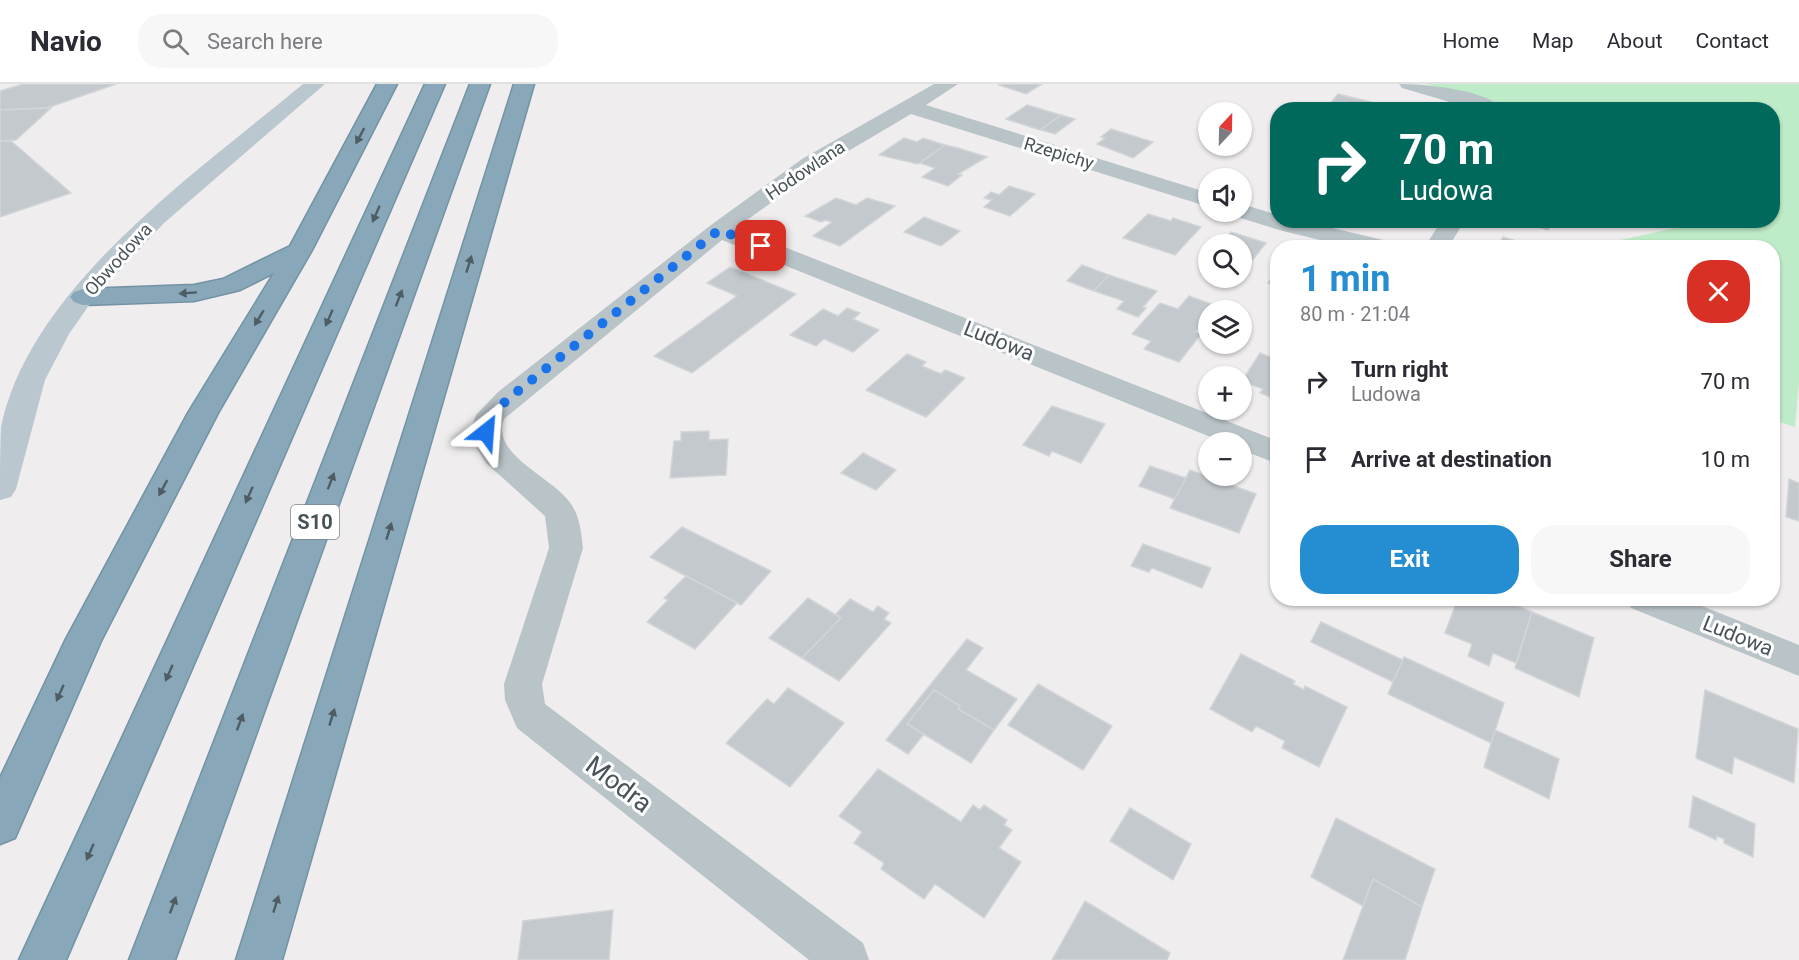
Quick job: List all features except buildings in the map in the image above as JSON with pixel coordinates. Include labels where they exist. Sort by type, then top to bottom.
[{"type":"highway","points":[[0,824],[89,629],[203,413],[300,250],[387,84]]},
{"type":"highway","points":[[42,960],[435,84]]},
{"type":"highway","name":"S10","points":[[152,960],[480,84]]},
{"type":"highway","points":[[259,960],[524,84]]},
{"type":"highway","points":[[83,297],[194,293],[231,285],[300,250]]},
{"type":"street","name":"Obwodowa","points":[[0,489],[30,381],[57,330],[107,266],[142,229],[315,84]]},
{"type":"street","name":"Hodowlana","points":[[566,548],[558,510],[509,470],[491,446],[486,432],[490,417],[719,230],[810,164],[948,84]]},
{"type":"street","points":[[1409,84],[1477,102]]},
{"type":"street","name":"Rzepichy","points":[[908,106],[1198,197]]},
{"type":"street","points":[[1252,214],[1270,220]]},
{"type":"street","points":[[1300,228],[1352,240]]},
{"type":"street","name":"Ludowa","points":[[719,230],[1270,450]]},
{"type":"street","name":"Modra","points":[[566,548],[522,684],[524,700],[531,716],[846,960]]},
{"type":"street","name":"Ludowa","points":[[1664,606],[1799,661]]},
{"type":"green space","points":[[1426,84],[1799,84],[1799,382],[1795,427],[1780,422],[1780,240],[1621,240],[1675,228],[1780,228],[1780,102],[1487,102]]},
{"type":"route","points":[[486,432],[490,417],[508,399],[719,230],[761,246]]}]
